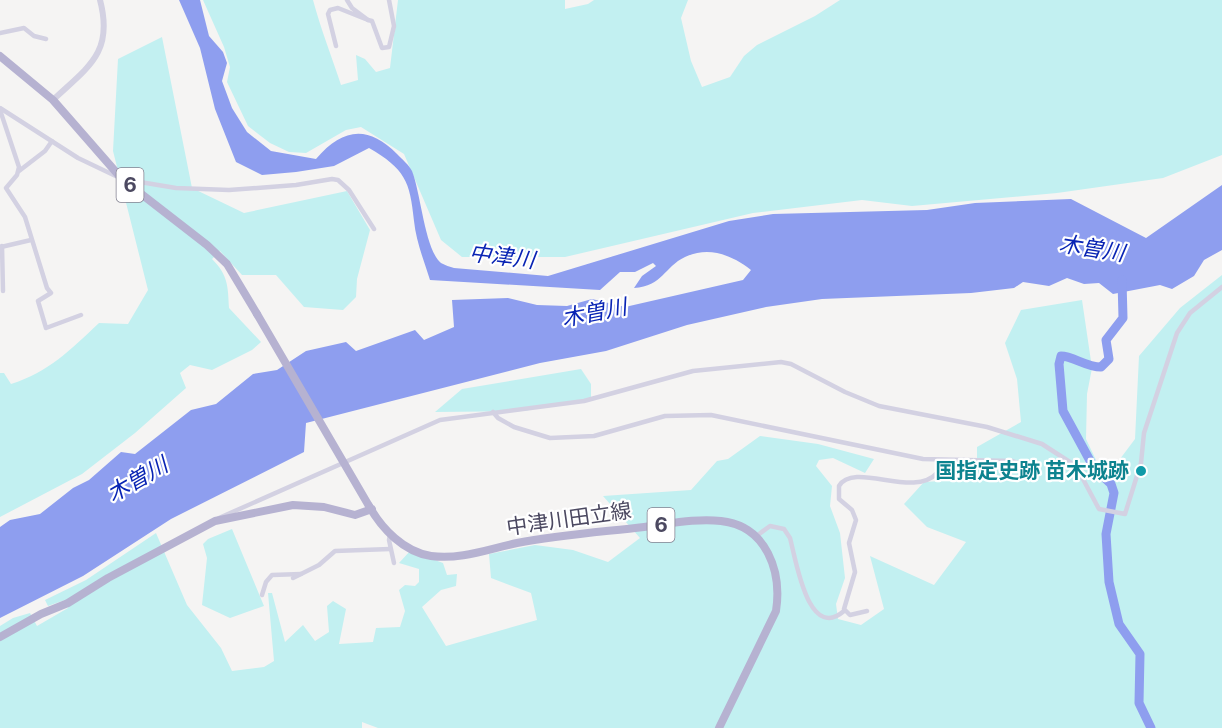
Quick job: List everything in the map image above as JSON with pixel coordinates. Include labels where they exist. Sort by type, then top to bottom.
[{"type":"main road","name":"中津川田立線","points":[[0,56],[53,100],[122,179],[207,245],[227,264],[370,508],[390,534],[409,548],[429,556],[458,557],[537,540],[690,521],[721,521],[735,525],[755,537],[769,555],[777,571],[780,589],[776,611],[718,728]]},
{"type":"main road","points":[[0,637],[41,614],[68,603],[108,578],[215,521],[248,510],[305,505],[324,507],[349,514],[370,508]]},
{"type":"street","points":[[53,100],[91,64],[101,49],[106,20],[100,0]]},
{"type":"street","points":[[347,0],[352,8],[372,21],[382,48],[389,47],[394,26],[389,0]]},
{"type":"street","points":[[336,46],[328,14],[330,10],[338,8],[368,20]]},
{"type":"street","points":[[0,33],[24,28],[34,36],[46,39]]},
{"type":"street","points":[[0,109],[78,158],[122,179],[169,187],[229,190],[338,180],[350,190],[374,229]]},
{"type":"street","points":[[0,109],[19,171]]},
{"type":"street","points":[[52,141],[43,154],[19,171],[6,188],[25,216],[46,288],[51,293],[38,301],[46,328],[81,315]]},
{"type":"street","points":[[3,291],[1,247],[31,240]]},
{"type":"street","points":[[248,510],[440,420],[584,400],[693,371],[781,362],[791,364],[845,392],[879,405],[995,429],[1042,444],[1076,466],[1101,510],[1127,512],[1141,463],[1143,433],[1177,333],[1201,302],[1214,295],[1222,287]]},
{"type":"street","points":[[494,412],[498,418],[514,427],[550,438],[594,436],[665,416],[711,415],[940,461],[1012,461],[1039,470]]},
{"type":"street","points":[[755,537],[770,526],[784,529],[790,538],[810,606],[829,618],[837,617],[844,611],[855,572],[849,543],[856,520],[852,510],[839,499],[840,482],[856,475],[884,482],[927,479],[937,472],[940,461]]},
{"type":"street","points":[[390,534],[390,549],[394,563]]},
{"type":"street","points":[[293,578],[335,551],[390,549]]},
{"type":"street","points":[[262,595],[266,582],[272,575],[301,574]]},
{"type":"street","points":[[844,611],[850,615],[867,611]]},
{"type":"shaded area","points":[[203,0],[313,0],[341,85],[358,80],[356,55],[365,59],[376,72],[390,68],[398,0],[565,0],[565,9],[588,4],[594,0],[688,0],[681,18],[691,61],[702,87],[730,77],[744,56],[757,45],[815,16],[840,0],[1222,0],[1222,155],[1163,178],[1057,193],[912,206],[862,200],[753,213],[565,257],[462,257],[441,240],[404,154],[361,127],[346,130],[306,153],[289,152],[270,143],[248,126],[227,82],[230,67],[224,47]]},
{"type":"shaded area","points":[[162,37],[192,188],[244,213],[347,191],[370,230],[357,279],[356,297],[343,310],[304,307],[276,275],[242,275],[220,251],[212,259],[226,281],[229,308],[261,342],[252,350],[212,370],[190,365],[180,373],[186,388],[135,433],[82,474],[0,517],[0,373],[4,373],[11,384],[25,379],[48,367],[99,323],[128,324],[148,290],[113,151],[118,59]]},
{"type":"shaded area","points":[[1222,275],[1222,728],[378,728],[362,722],[362,728],[0,728],[0,626],[13,618],[30,613],[37,626],[68,608],[65,600],[48,606],[45,600],[86,580],[156,533],[187,605],[221,648],[232,671],[264,667],[274,661],[268,593],[272,593],[285,642],[303,625],[315,641],[329,632],[327,606],[333,601],[346,609],[339,644],[373,642],[376,628],[400,627],[405,611],[399,590],[405,585],[415,586],[419,582],[419,569],[399,563],[410,551],[443,563],[447,575],[457,574],[456,586],[441,590],[422,607],[446,646],[537,620],[531,593],[491,578],[489,554],[535,545],[573,550],[608,562],[640,538],[603,496],[691,490],[717,461],[728,459],[760,436],[818,444],[874,459],[865,473],[833,458],[819,460],[816,466],[832,486],[830,506],[840,533],[845,578],[836,604],[838,619],[861,625],[884,609],[870,556],[934,585],[966,542],[927,527],[904,504],[924,482],[977,479],[977,447],[1021,422],[1017,379],[1005,343],[1021,310],[1082,300],[1092,368],[1087,394],[1086,439],[1105,479],[1135,439],[1139,356],[1180,308]]},
{"type":"shaded area","points":[[581,369],[591,384],[591,398],[524,411],[435,412],[462,389]]},
{"type":"shaded area","points":[[232,529],[264,606],[230,618],[202,605],[207,558],[203,544],[208,539]]},
{"type":"water","name":"木曽川","points":[[179,0],[200,0],[209,36],[223,52],[227,63],[222,81],[232,108],[247,132],[271,151],[316,159],[335,141],[345,136],[365,134],[386,144],[412,171],[427,234],[436,256],[441,263],[454,268],[548,276],[729,221],[773,214],[927,210],[975,203],[1071,199],[1146,238],[1222,185],[1222,250],[1204,260],[1194,276],[1172,289],[1160,285],[1113,294],[1099,283],[1084,284],[1067,278],[1049,286],[1023,282],[1014,288],[971,293],[822,299],[766,307],[687,325],[606,351],[540,363],[306,423],[304,452],[171,519],[83,576],[0,618],[0,527],[10,520],[40,514],[73,488],[89,480],[121,452],[135,454],[191,410],[216,404],[253,374],[277,370],[306,351],[346,342],[356,351],[415,330],[424,340],[454,327],[452,300],[508,298],[537,305],[567,306],[592,299],[625,307],[743,280],[751,270],[728,256],[703,252],[678,261],[657,280],[644,287],[634,288],[642,276],[656,266],[653,263],[635,272],[620,272],[600,290],[430,280],[416,236],[410,196],[404,177],[391,163],[369,148],[334,166],[296,172],[262,175],[236,162],[215,109],[200,48]]},
{"type":"waterway","points":[[1122,280],[1123,318],[1106,340],[1109,359],[1101,367],[1061,356],[1059,364],[1063,411],[1094,468],[1111,484],[1114,493],[1106,534],[1109,582],[1119,624],[1140,654],[1139,703],[1151,728]]},
{"type":"place","name":"国指定史跡 苗木城跡","points":[[1141,471]]},
{"type":"water label","name":"中津川","points":[[502,256]]}]
